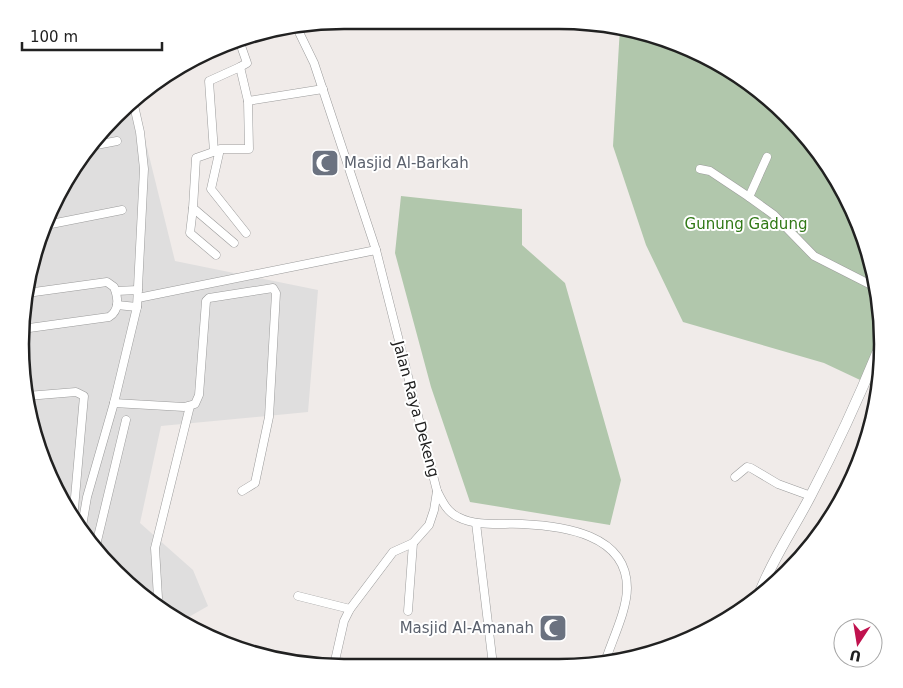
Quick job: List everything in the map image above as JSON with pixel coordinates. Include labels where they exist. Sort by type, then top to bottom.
[{"type":"street","name":"Jalan Raya Dekeng","points":[[299,32],[314,63],[376,250],[437,491],[448,510],[456,516],[476,523],[532,525],[569,531],[592,537],[613,550],[622,564],[627,588],[624,605],[607,656]]},
{"type":"street","points":[[241,46],[247,62],[210,81],[217,151],[211,189],[246,233]]},
{"type":"street","points":[[216,254],[190,233],[196,158],[217,151],[249,149],[248,101],[240,67]]},
{"type":"street","points":[[248,101],[323,89]]},
{"type":"street","points":[[83,521],[93,473],[114,403],[137,307],[144,169],[140,132],[135,108]]},
{"type":"street","points":[[100,144],[117,141]]},
{"type":"street","points":[[749,197],[768,157]]},
{"type":"street","points":[[700,169],[710,171],[774,215],[814,256],[868,284]]},
{"type":"street","points":[[193,208],[234,243]]},
{"type":"street","points":[[53,224],[122,210]]},
{"type":"street","points":[[116,291],[138,294],[376,250]]},
{"type":"street","points":[[29,328],[109,317],[117,305],[116,291],[112,283],[101,282],[33,292]]},
{"type":"street","points":[[114,403],[190,406],[195,404],[199,395],[206,301],[209,298],[272,288],[276,293],[269,417],[255,483],[242,491]]},
{"type":"street","points":[[117,305],[137,307]]},
{"type":"street","points":[[764,584],[778,553],[811,496],[856,405],[874,360]]},
{"type":"street","points":[[33,396],[76,392],[84,396],[74,507]]},
{"type":"street","points":[[158,598],[155,548],[190,406]]},
{"type":"street","points":[[97,540],[126,420]]},
{"type":"street","points":[[735,477],[747,467],[751,468],[768,479],[811,496]]},
{"type":"street","points":[[335,659],[344,621],[350,609],[393,552],[413,543],[429,525],[437,491]]},
{"type":"street","points":[[476,523],[492,659]]},
{"type":"street","points":[[408,611],[413,543]]},
{"type":"street","points":[[298,596],[350,609]]},
{"type":"shaded area","points":[[137,106],[175,261],[318,290],[308,412],[161,426],[140,523],[193,570],[208,606],[186,617],[136,581],[94,536],[71,502],[53,465],[39,426],[31,385],[29,323],[39,262],[45,243],[61,205],[82,169],[107,136]]},
{"type":"green space","name":"Gunung Gadung","points":[[620,35],[660,45],[698,61],[734,82],[767,107],[796,136],[821,169],[842,205],[858,243],[868,282],[874,323],[872,386],[824,363],[683,322],[646,245],[613,146]]},
{"type":"green space","points":[[401,196],[522,209],[522,245],[565,283],[621,480],[610,525],[470,502],[431,387],[395,253]]},
{"type":"place","name":"Masjid Al-Barkah","points":[[325,163]]},
{"type":"place","name":"Masjid Al-Amanah","points":[[553,628]]}]
